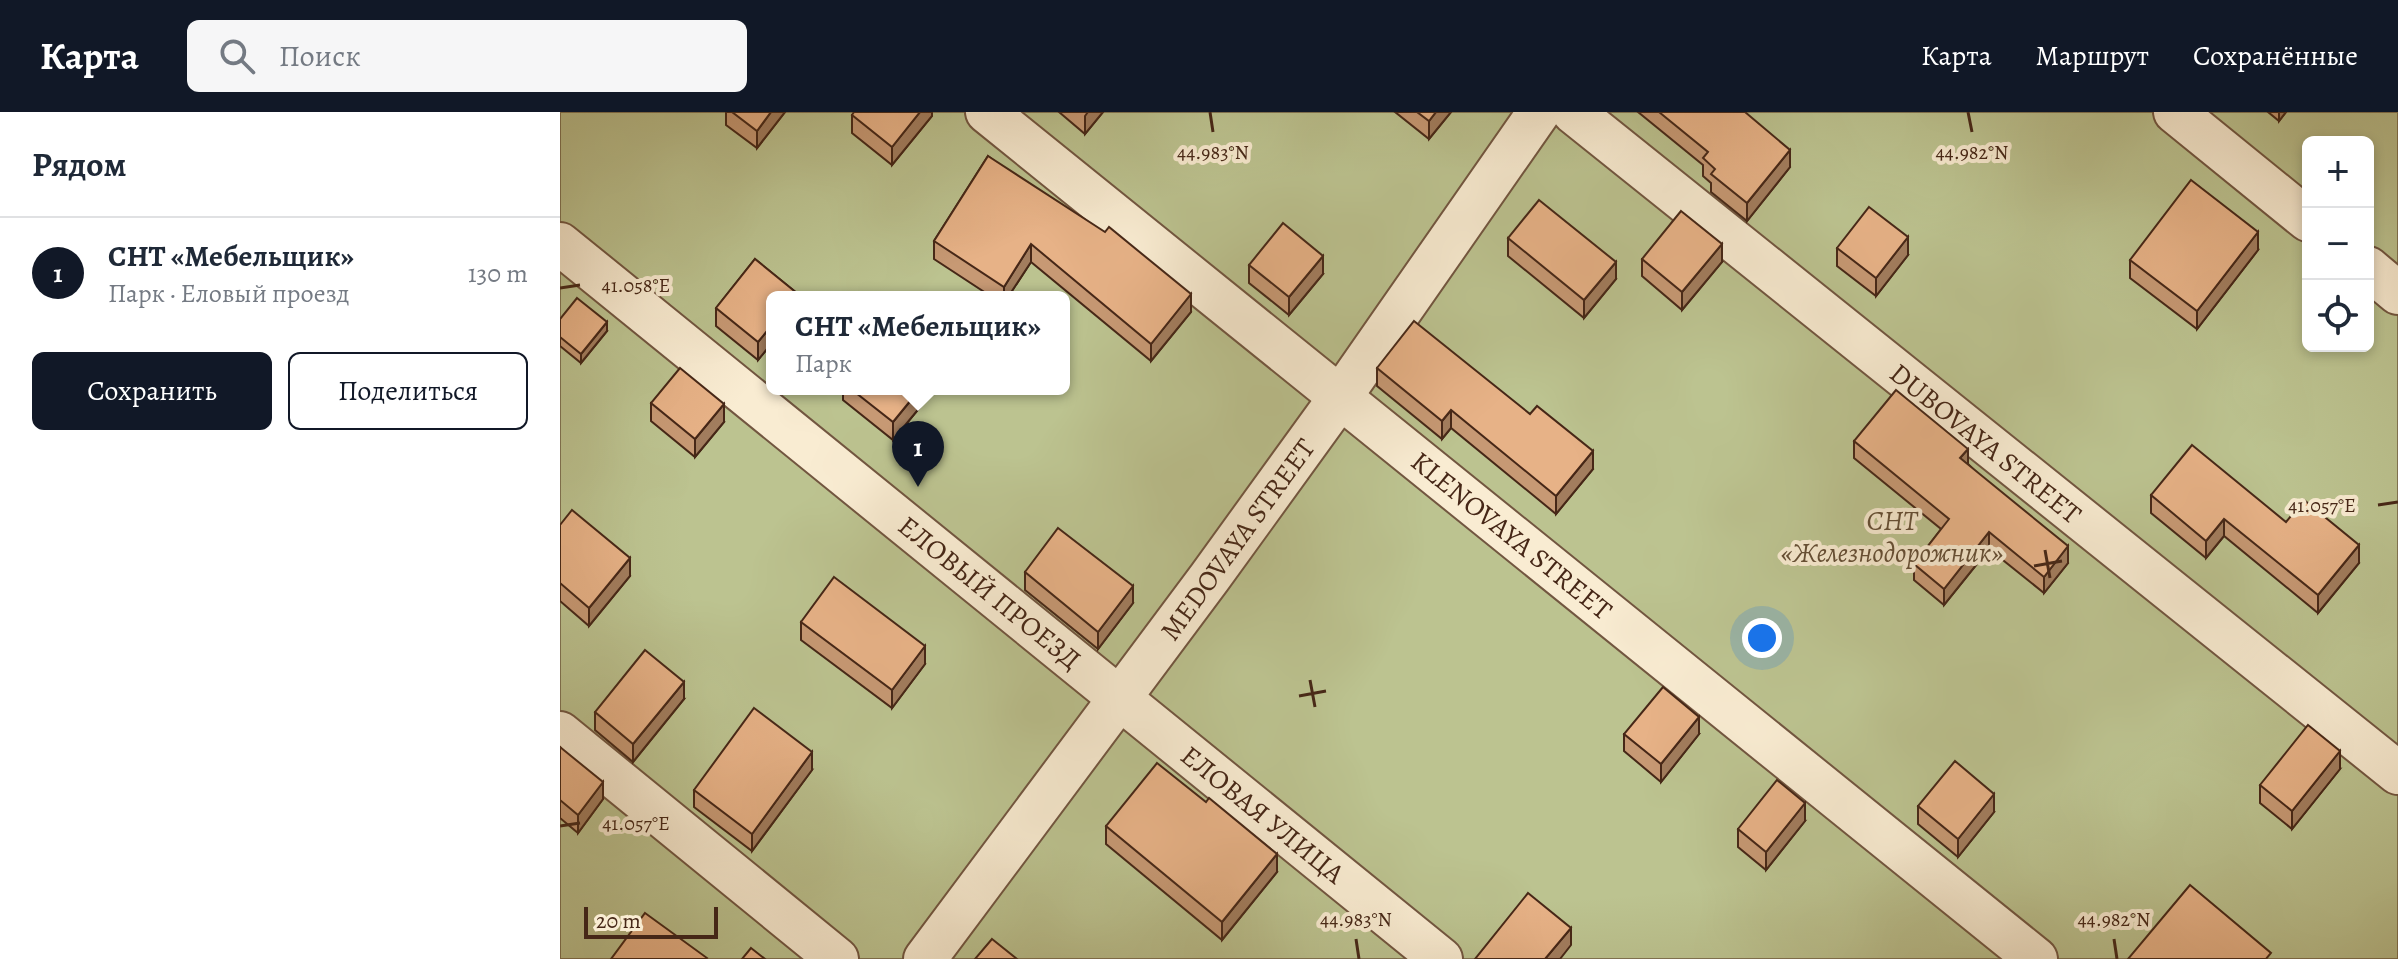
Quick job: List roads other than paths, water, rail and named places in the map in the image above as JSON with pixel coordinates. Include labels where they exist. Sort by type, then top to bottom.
[{"type":"street","name":"KLENOVAYA STREET","points":[[987,112],[2036,959]]},
{"type":"street","name":"MEDOVAYA STREET","points":[[925,959],[1121,699],[1341,396],[1539,112]]},
{"type":"street","name":"DUBOVAYA STREET","points":[[1573,112],[2398,773]]},
{"type":"street","points":[[2175,112],[2302,215]]},
{"type":"street","name":"ЕЛОВЫЙ ПРОЕЗД","points":[[560,244],[1121,699]]},
{"type":"street","points":[[2374,273],[2398,293]]},
{"type":"street","name":"ЕЛОВАЯ УЛИЦА","points":[[1121,699],[1441,959]]},
{"type":"street","points":[[560,733],[837,959]]},
{"type":"place","name":"СНТ «Мебельщик»","points":[[918,487]]},
{"type":"park label","name":"СНТ «Железнодорожник»","points":[[1892,536]]}]
